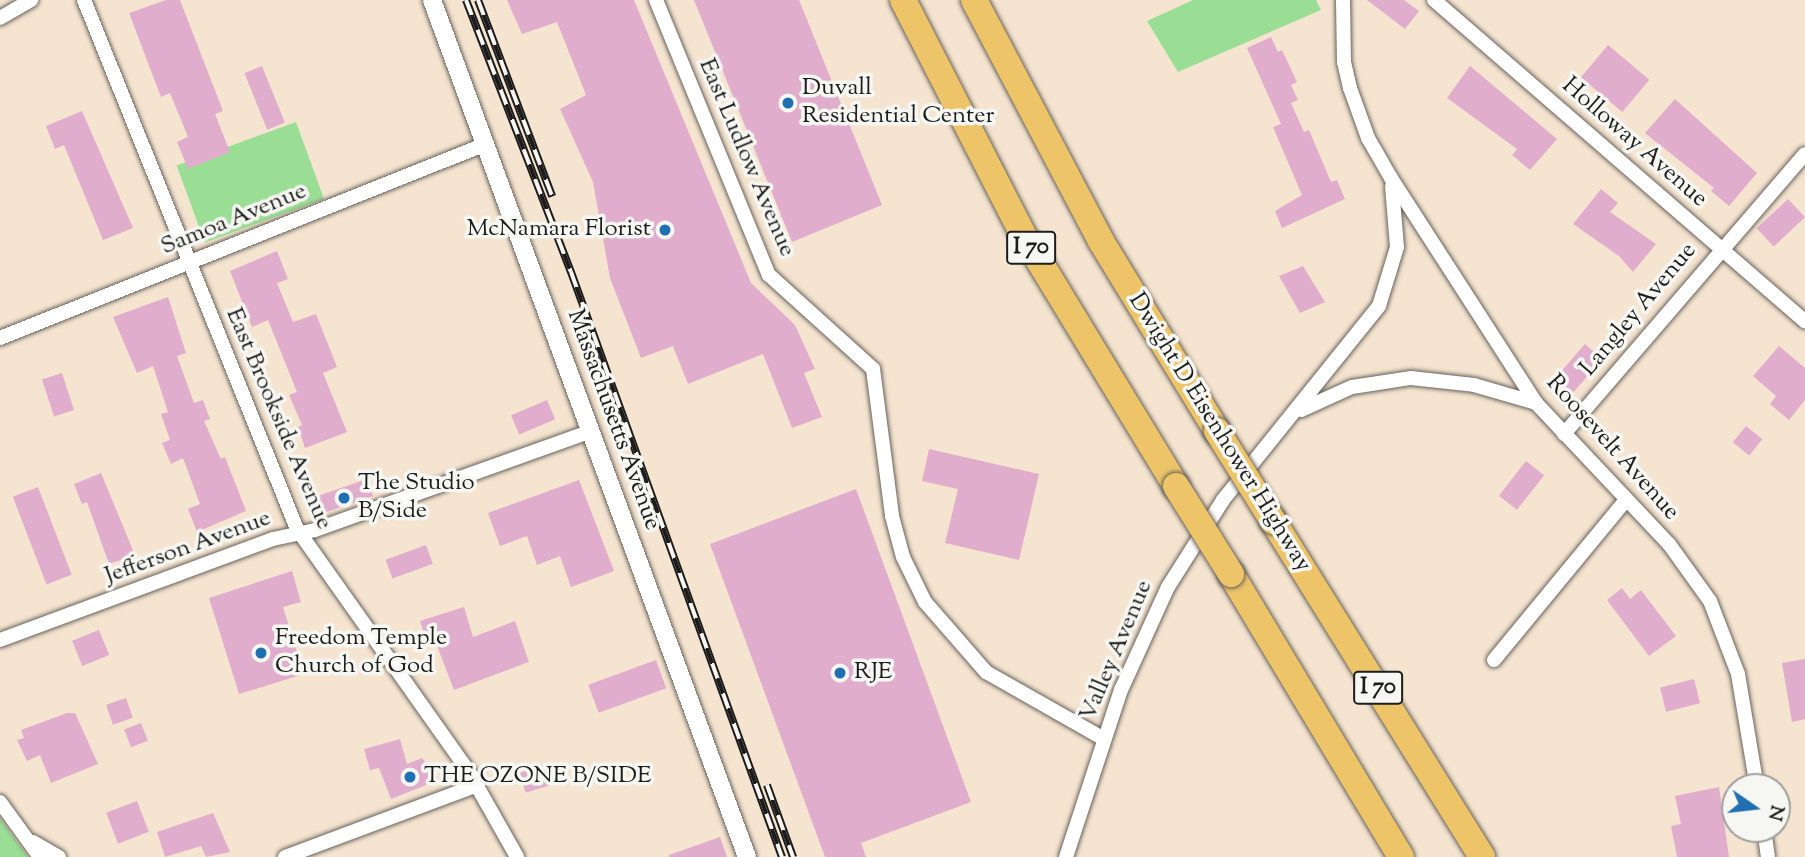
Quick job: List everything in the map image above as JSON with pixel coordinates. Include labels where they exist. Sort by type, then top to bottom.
[{"type":"highway","name":"I 70","points":[[904,0],[1021,231],[1401,857]]},
{"type":"highway","name":"Dwight D Eisenhower Highway","points":[[974,0],[1101,241],[1482,857]]},
{"type":"street","points":[[0,18],[31,0]]},
{"type":"street","name":"East Brookside Avenue","points":[[84,0],[187,263],[300,534],[478,785],[517,857]]},
{"type":"street","name":"Massachusetts Avenue","points":[[432,0],[747,857]]},
{"type":"street","name":"East Ludlow Avenue","points":[[656,0],[769,275],[873,369],[892,516],[903,557],[925,602],[986,672],[1104,739]]},
{"type":"street","name":"Roosevelt Avenue","points":[[1343,0],[1343,51],[1350,88],[1368,138],[1536,403],[1688,568],[1721,625],[1740,682],[1755,773]]},
{"type":"street","name":"Holloway Avenue","points":[[1434,0],[1805,321]]},
{"type":"street","name":"Samoa Avenue","points":[[0,338],[486,144]]},
{"type":"street","name":"Langley Avenue","points":[[1564,433],[1805,154]]},
{"type":"street","name":"Valley Avenue","points":[[1066,857],[1104,739],[1148,625],[1180,564],[1228,493],[1364,328],[1390,282],[1398,239],[1391,178]]},
{"type":"street","name":"Valley Avenue","points":[[1294,414],[1352,387],[1411,378],[1474,386],[1536,403]]},
{"type":"street","name":"Jefferson Avenue","points":[[0,640],[273,539],[300,534],[591,431]]},
{"type":"street","points":[[1494,660],[1626,500]]},
{"type":"street","points":[[285,857],[478,785]]},
{"type":"street","points":[[0,802],[40,857]]},
{"type":"street","points":[[28,839],[59,857]]},
{"type":"green space","points":[[1193,0],[1316,0],[1321,10],[1178,72],[1147,21]]},
{"type":"green space","points":[[296,122],[324,199],[205,242],[177,165]]},
{"type":"green space","points":[[0,818],[28,857],[0,857]]},
{"type":"building","points":[[166,0],[180,0],[223,111],[215,114],[230,152],[188,169],[177,142],[188,137],[170,93],[161,97],[129,13]]},
{"type":"building","name":"McNamara Florist","points":[[507,0],[634,0],[751,283],[795,325],[815,369],[804,373],[822,417],[792,428],[763,354],[688,384],[673,346],[641,358],[610,278],[593,182],[560,109],[586,95],[557,22],[522,34]]},
{"type":"building","name":"Duvall Residential Center","points":[[694,0],[799,0],[882,205],[792,242]]},
{"type":"building","points":[[1367,0],[1404,0],[1419,11],[1405,29]]},
{"type":"building","points":[[1271,37],[1278,52],[1282,50],[1297,82],[1291,85],[1298,100],[1291,103],[1304,132],[1309,130],[1331,182],[1337,180],[1345,199],[1282,228],[1275,211],[1302,195],[1273,127],[1281,124],[1247,48]]},
{"type":"building","points":[[1608,45],[1649,80],[1622,112],[1581,77]]},
{"type":"building","points":[[262,66],[285,123],[267,130],[244,73]]},
{"type":"building","points":[[1470,66],[1557,139],[1530,170],[1512,155],[1517,149],[1447,98]]},
{"type":"building","points":[[1675,99],[1757,173],[1729,206],[1711,191],[1714,188],[1645,133]]},
{"type":"building","points":[[82,111],[133,228],[103,240],[64,145],[55,149],[46,126]]},
{"type":"building","points":[[1601,189],[1618,203],[1610,212],[1656,244],[1633,272],[1619,256],[1573,224]]},
{"type":"building","points":[[1788,199],[1805,217],[1774,247],[1757,228]]},
{"type":"building","points":[[277,251],[288,279],[277,283],[293,322],[316,314],[337,367],[323,373],[347,432],[305,448],[298,427],[302,425],[289,395],[297,392],[268,320],[252,327],[230,271]]},
{"type":"building","points":[[1303,266],[1325,302],[1300,313],[1279,276]]},
{"type":"building","points":[[168,297],[186,353],[177,356],[194,403],[203,400],[210,419],[204,421],[221,459],[225,457],[246,511],[197,532],[188,509],[200,504],[183,458],[171,464],[162,443],[170,440],[161,414],[168,412],[153,366],[137,373],[113,317]]},
{"type":"building","points":[[1585,344],[1602,359],[1571,395],[1554,380]]},
{"type":"building","points":[[1779,346],[1805,368],[1805,400],[1789,420],[1770,404],[1776,396],[1753,376]]},
{"type":"building","points":[[62,373],[74,410],[54,417],[42,379]]},
{"type":"building","points":[[547,400],[555,419],[519,435],[511,415]]},
{"type":"building","points":[[1746,426],[1762,439],[1749,456],[1733,442]]},
{"type":"building","points":[[929,449],[1039,474],[1019,560],[945,543],[958,489],[922,481]]},
{"type":"building","points":[[1526,461],[1544,475],[1517,510],[1499,496]]},
{"type":"building","points":[[101,473],[135,555],[109,564],[87,502],[82,504],[74,484]]},
{"type":"building","name":"The Studio B/Side","points":[[367,479],[373,496],[321,514],[315,497]]},
{"type":"building","points":[[579,480],[614,571],[571,587],[560,556],[537,565],[527,536],[500,546],[488,513]]},
{"type":"building","points":[[38,487],[72,575],[46,584],[13,497]]},
{"type":"building","name":"RJE","points":[[856,489],[971,802],[861,843],[866,857],[825,857],[710,544]]},
{"type":"building","points":[[426,545],[433,564],[392,579],[386,560]]},
{"type":"building","name":"Freedom Temple Church of God","points":[[292,571],[301,602],[283,607],[304,674],[239,694],[209,598]]},
{"type":"building","points":[[1622,588],[1630,599],[1641,590],[1676,636],[1649,656],[1607,600]]},
{"type":"building","points":[[464,607],[473,637],[515,621],[529,662],[454,690],[436,643],[428,646],[420,621]]},
{"type":"building","points":[[99,630],[109,655],[82,666],[72,641]]},
{"type":"building","points":[[1805,659],[1805,719],[1792,722],[1782,663]]},
{"type":"building","points":[[656,660],[666,688],[599,713],[588,685]]},
{"type":"building","points":[[1694,679],[1700,703],[1666,712],[1660,687]]},
{"type":"building","points":[[126,698],[133,718],[113,725],[106,705]]},
{"type":"building","points":[[67,713],[75,713],[98,764],[51,783],[40,755],[27,761],[17,740],[24,738],[21,730]]},
{"type":"building","points":[[141,723],[148,741],[131,747],[124,729]]},
{"type":"building","points":[[400,739],[407,764],[422,758],[439,780],[391,799],[379,768],[370,770],[364,749]]},
{"type":"building","points":[[551,763],[557,783],[526,793],[519,773]]},
{"type":"building","points":[[1719,787],[1721,843],[1727,843],[1729,857],[1677,857],[1671,826],[1681,824],[1675,796]]},
{"type":"building","points":[[137,801],[149,832],[118,844],[106,813]]},
{"type":"building","points":[[213,813],[230,852],[206,857],[201,846],[165,857],[157,832]]},
{"type":"building","points":[[720,837],[727,857],[669,857],[669,855]]},
{"type":"railway","points":[[466,0],[571,272],[782,857]]},
{"type":"railway","points":[[478,0],[552,196]]},
{"type":"railway","points":[[767,785],[793,857]]},
{"type":"place","name":"Duvall Residential Center","points":[[788,103]]},
{"type":"place","name":"McNamara Florist","points":[[665,230]]},
{"type":"place","name":"The Studio B/Side","points":[[344,498]]},
{"type":"place","name":"Freedom Temple Church of God","points":[[261,653]]},
{"type":"place","name":"RJE","points":[[840,673]]},
{"type":"place","name":"THE OZONE B/SIDE","points":[[410,777]]}]
